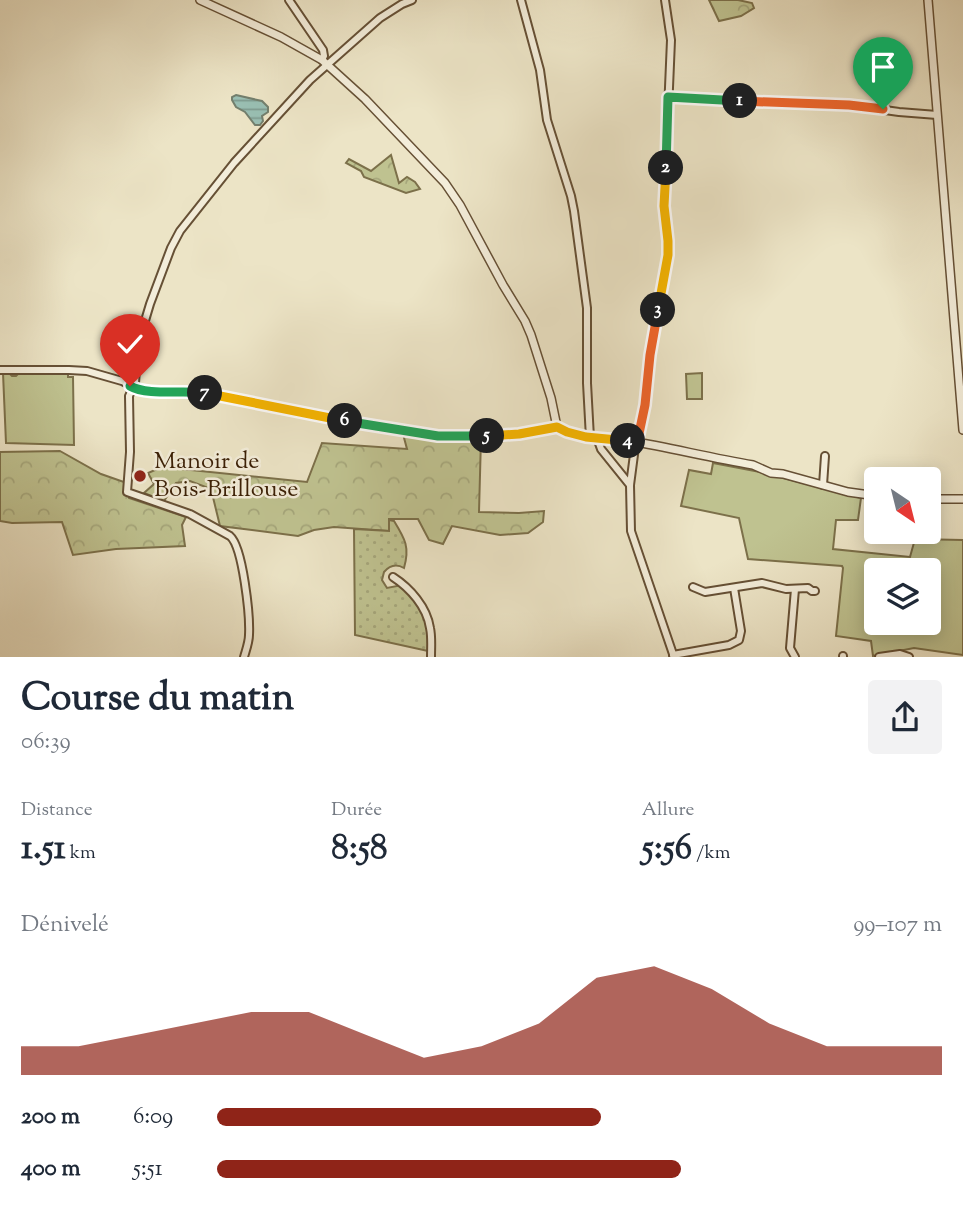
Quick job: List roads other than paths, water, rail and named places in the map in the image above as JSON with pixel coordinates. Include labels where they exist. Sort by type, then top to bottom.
[{"type":"street","points":[[200,0],[281,37],[324,62],[374,108],[438,174],[452,191],[525,321],[551,398],[557,427]]},
{"type":"street","points":[[289,0],[323,50],[324,62]]},
{"type":"street","points":[[244,657],[248,645],[248,620],[243,576],[235,540],[190,514],[128,493],[129,396],[135,383],[138,344],[171,248],[180,231],[245,150],[324,62],[380,18],[412,0]]},
{"type":"street","points":[[521,0],[540,70],[547,120],[574,211],[587,308],[587,383],[593,438],[630,485]]},
{"type":"street","points":[[665,0],[671,40],[664,206],[668,255],[630,485],[631,531],[674,656],[729,645],[739,640],[741,631],[734,587]]},
{"type":"street","points":[[928,0],[963,430]]},
{"type":"street","points":[[668,97],[849,105],[937,115]]},
{"type":"street","points":[[0,370],[88,371],[122,380],[143,391],[201,393],[327,418],[438,436],[501,436],[557,427],[593,438],[637,443],[753,465],[771,473],[864,494]]},
{"type":"street","points":[[823,485],[825,456]]},
{"type":"street","points":[[942,499],[962,499]]},
{"type":"street","points":[[393,577],[407,587],[426,614],[430,628],[431,657]]},
{"type":"street","points":[[693,587],[705,592],[762,583],[786,589],[808,588],[815,591]]},
{"type":"street","points":[[794,589],[790,648],[795,657]]},
{"type":"street","points":[[878,657],[900,654],[909,657]]},
{"type":"water","points":[[236,95],[262,101],[268,107],[260,125],[255,125],[245,112],[236,107],[232,97]]},
{"type":"place","name":"Manoir de Bois-Brillouse","points":[[140,476]]}]
